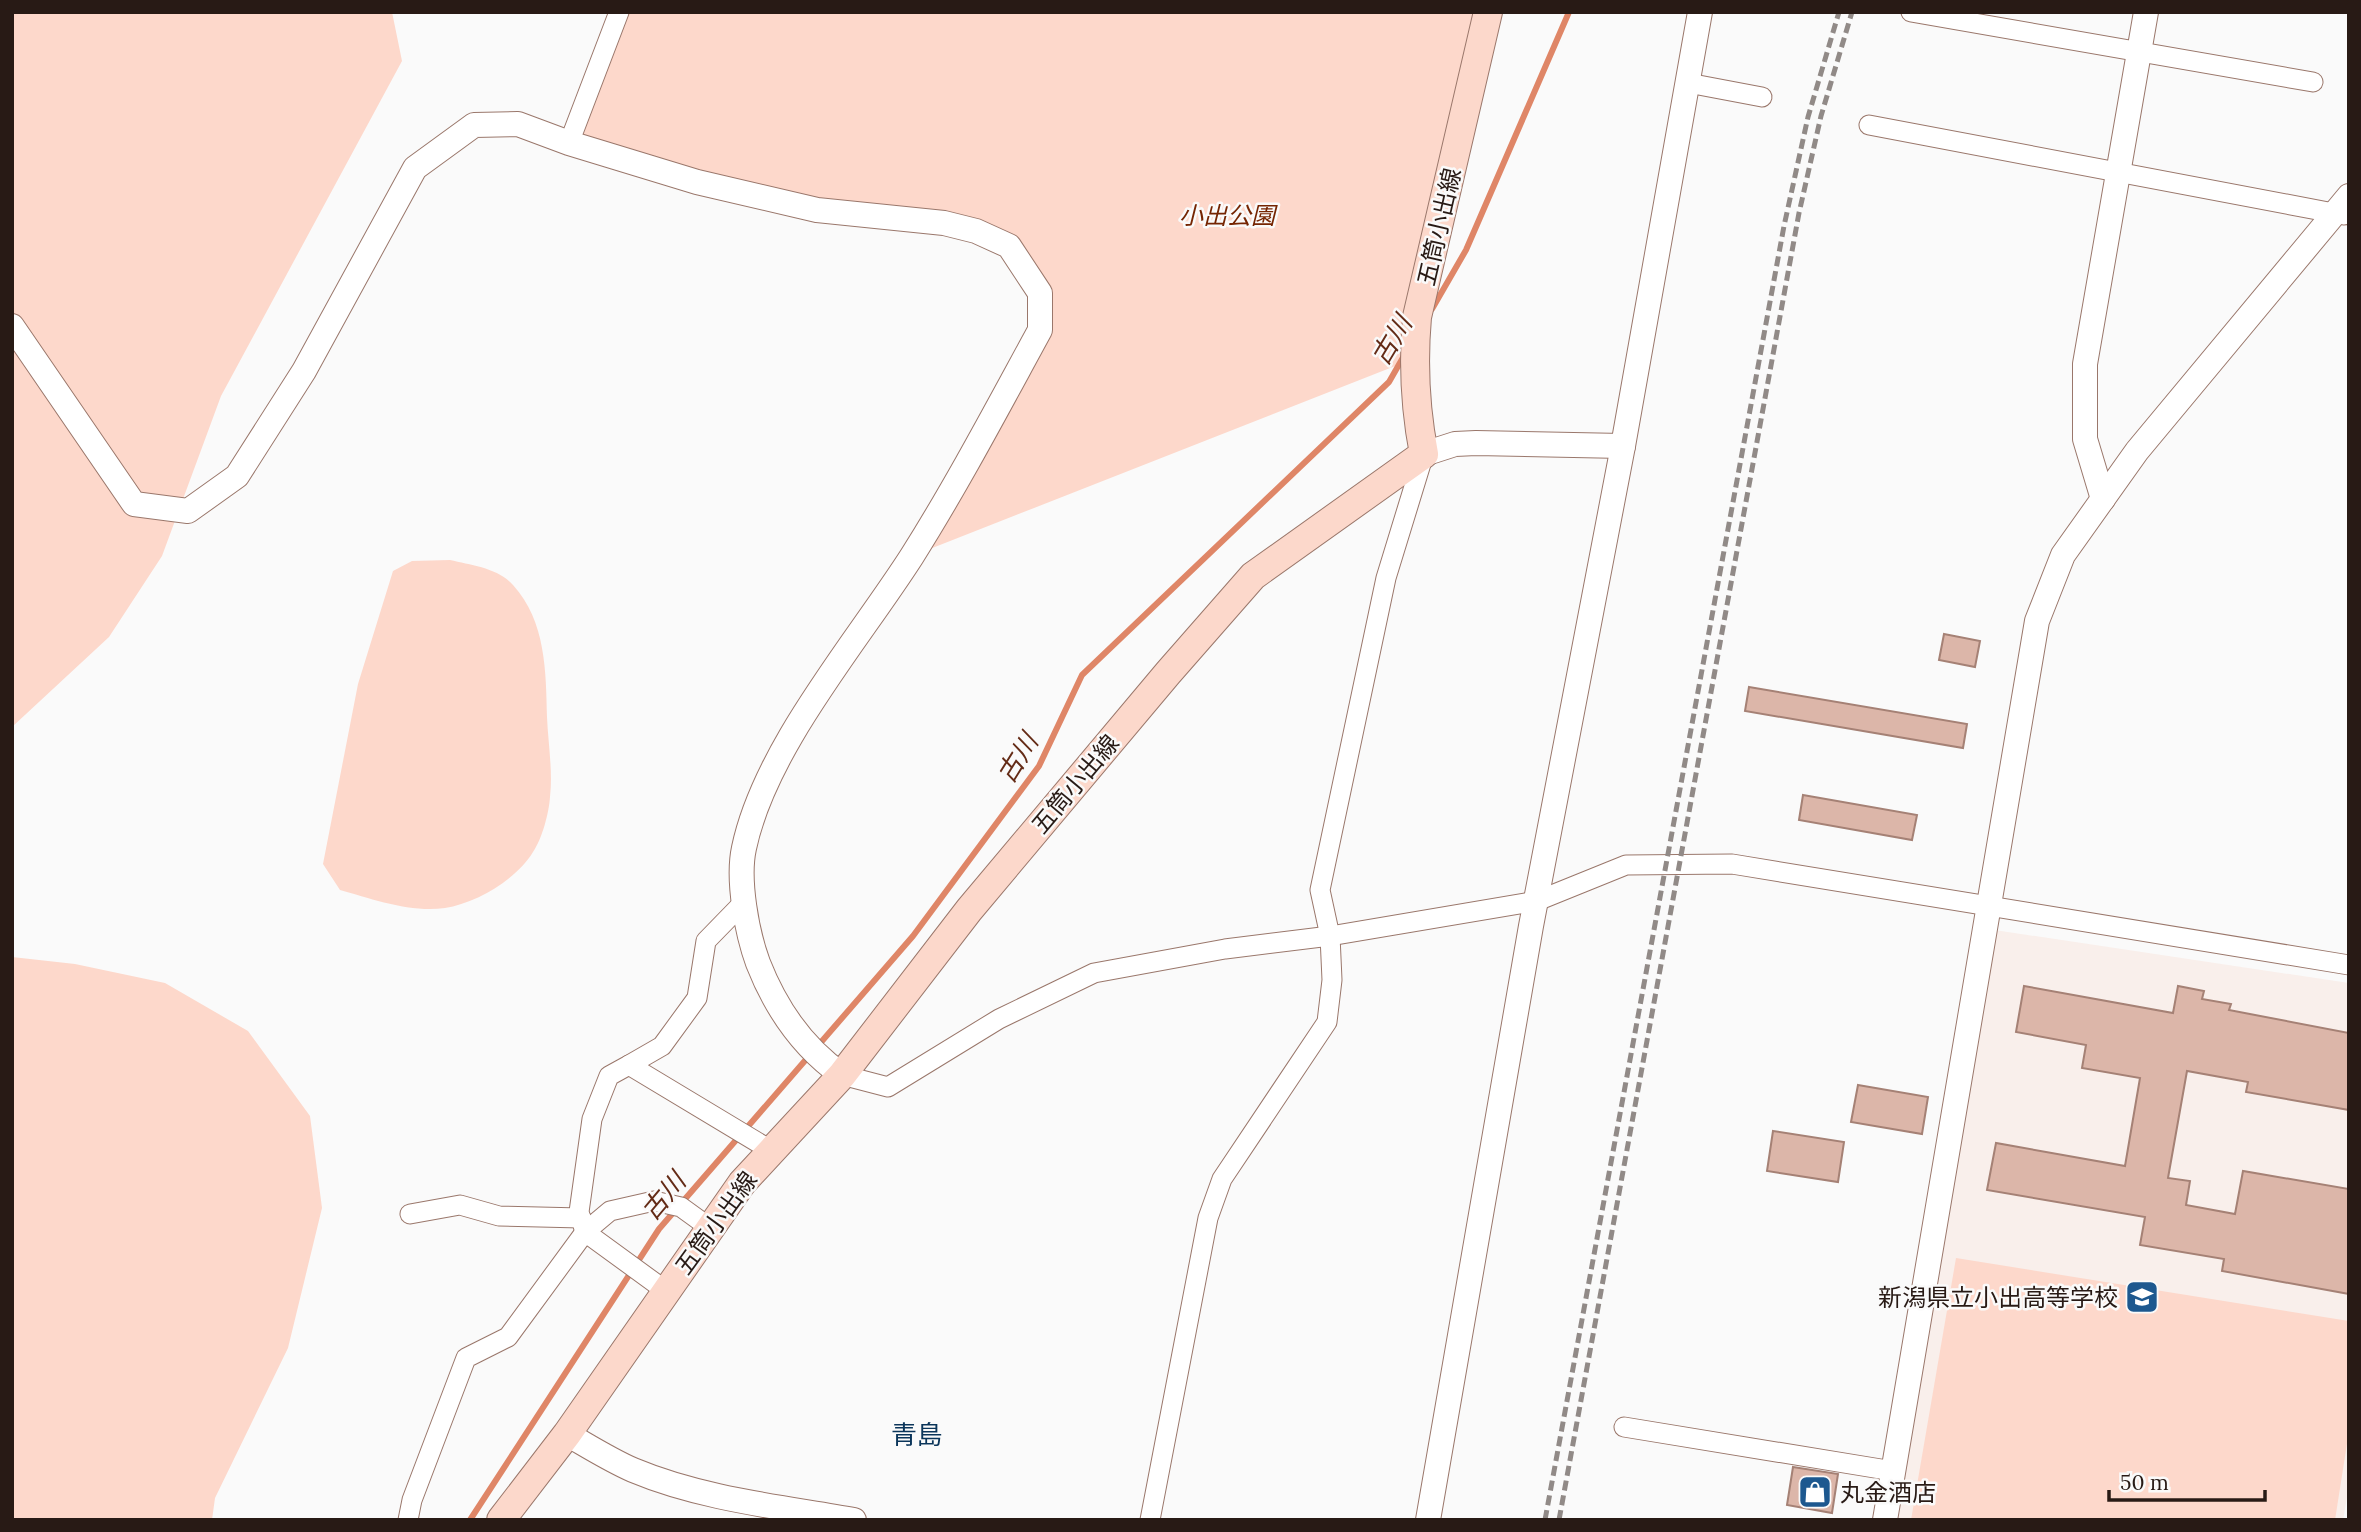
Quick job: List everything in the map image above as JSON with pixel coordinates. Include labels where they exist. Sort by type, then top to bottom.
[{"type":"main road","name":"五筒小出線","points":[[501,1520],[567,1434],[742,1184],[842,1075],[969,910],[1253,576],[1424,454],[1418,426],[1413,359],[1417,317],[1488,12]]},
{"type":"street","points":[[569,143],[619,12]]},
{"type":"street","points":[[1428,1520],[1537,901],[1623,446],[1700,12]]},
{"type":"street","points":[[1911,12],[2138,54],[2314,82]]},
{"type":"street","points":[[2103,499],[2085,439],[2085,364],[2146,12]]},
{"type":"street","points":[[1688,83],[1762,97]]},
{"type":"street","points":[[12,326],[134,505],[188,511],[237,477],[304,371],[415,168],[474,125],[517,124],[569,143],[697,182],[817,210],[944,223],[976,231],[1009,246],[1040,293],[1040,330],[912,556],[798,728],[758,797],[743,851],[744,902],[752,947],[778,1007],[815,1056],[842,1075],[888,1087],[999,1019],[1094,973],[1225,949],[1330,936],[1537,901],[1626,864],[1732,864],[1992,904],[2349,965]]},
{"type":"street","points":[[1868,125],[2119,174],[2344,208]]},
{"type":"street","points":[[1885,1520],[1992,904],[2037,621],[2063,555],[2137,451],[2344,208]]},
{"type":"street","points":[[1150,1520],[1208,1218],[1222,1179],[1327,1022],[1332,980],[1330,936],[1320,890],[1386,578],[1424,454],[1455,444],[1476,443],[1623,446]]},
{"type":"street","points":[[583,1225],[579,1212],[592,1119],[609,1076],[662,1046],[697,998],[706,940],[744,902]]},
{"type":"street","points":[[629,1065],[772,1151]]},
{"type":"street","points":[[408,1520],[412,1500],[466,1358],[508,1337],[583,1225],[610,1211],[654,1201],[681,1207],[710,1228]]},
{"type":"street","points":[[410,1214],[460,1205],[499,1216],[583,1225],[666,1291]]},
{"type":"street","points":[[1624,1427],[1893,1471]]},
{"type":"street","points":[[567,1434],[631,1469],[663,1481],[770,1505],[854,1520]]},
{"type":"shaded area","name":"新潟県立小出高等学校","points":[[1988,929],[2349,983],[2349,1486],[2343,1520],[1898,1520],[1951,1188]]},
{"type":"green space","points":[[12,12],[392,12],[402,61],[221,396],[162,556],[109,637],[12,727]]},
{"type":"green space","name":"小出公園","points":[[629,12],[1488,12],[1413,359],[912,556],[1040,330],[1009,246],[817,210],[569,143]]},
{"type":"green space","points":[[450,560],[484,568],[507,579],[524,599],[532,614],[545,665],[551,787],[547,818],[539,840],[526,862],[516,872],[494,889],[469,901],[445,908],[419,909],[340,890],[323,864],[358,684],[393,571],[412,561]]},
{"type":"green space","points":[[12,957],[75,964],[165,983],[248,1031],[310,1116],[322,1208],[288,1348],[215,1498],[212,1520],[12,1520]]},
{"type":"green space","points":[[1956,1258],[2349,1321],[2349,1431],[2335,1520],[1911,1520]]},
{"type":"building","points":[[1944,634],[1980,641],[1975,667],[1939,660]]},
{"type":"building","points":[[1749,687],[1967,724],[1963,748],[1745,711]]},
{"type":"building","points":[[1803,795],[1917,815],[1912,840],[1799,820]]},
{"type":"building","points":[[2024,986],[2173,1013],[2178,986],[2204,991],[2202,999],[2231,1004],[2229,1010],[2349,1033],[2349,1110],[2246,1092],[2248,1082],[2187,1071],[2168,1178],[2190,1181],[2186,1205],[2235,1214],[2243,1171],[2349,1189],[2349,1294],[2222,1271],[2224,1259],[2140,1245],[2145,1217],[1987,1190],[1996,1143],[2125,1166],[2140,1078],[2082,1068],[2086,1045],[2016,1032]]},
{"type":"building","points":[[1858,1085],[1928,1097],[1922,1134],[1851,1122]]},
{"type":"building","points":[[1773,1131],[1844,1142],[1838,1182],[1767,1171]]},
{"type":"building","points":[[1793,1467],[1838,1474],[1832,1513],[1787,1505]]},
{"type":"waterway","name":"古川","points":[[1432,309],[1466,250],[1569,12]]},
{"type":"waterway","name":"古川","points":[[816,1048],[913,936],[1039,766],[1082,675],[1389,382],[1405,354]]},
{"type":"waterway","name":"古川","points":[[470,1520],[659,1229],[809,1056]]},
{"type":"railway","points":[[1545,1520],[1784,226],[1808,117],[1839,12]]},
{"type":"railway","points":[[1559,1520],[1799,213],[1821,116],[1852,12]]},
{"type":"place","name":"新潟県立小出高等学校","points":[[2142,1297]]},
{"type":"place","name":"丸金酒店","points":[[1815,1492]]},
{"type":"district","name":"青島","points":[[917,1434]]}]
